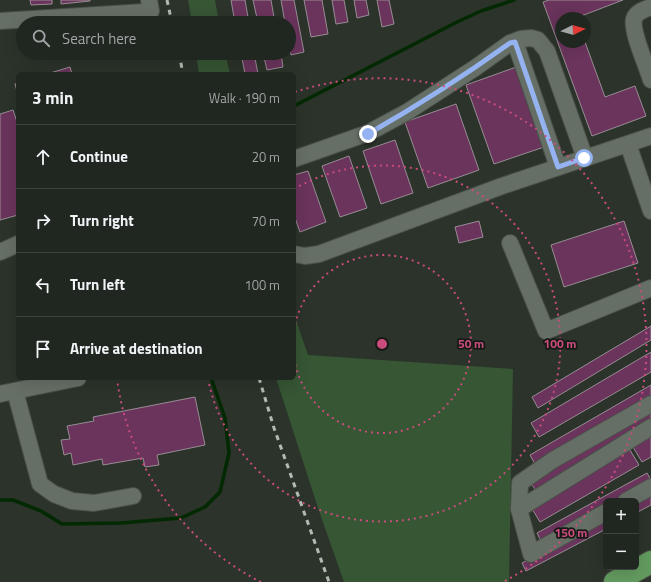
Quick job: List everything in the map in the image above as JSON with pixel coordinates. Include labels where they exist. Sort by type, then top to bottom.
[{"type":"highway","points":[[615,582],[651,562]]},
{"type":"lane","points":[[651,7],[639,12],[634,19],[635,33],[651,80]]},
{"type":"lane","points":[[57,16],[148,8]]},
{"type":"lane","points":[[0,21],[16,20]]},
{"type":"lane","points":[[296,158],[368,134],[407,112],[475,68],[510,43],[521,39],[531,38],[538,40],[547,50],[584,158]]},
{"type":"lane","points":[[515,42],[558,167]]},
{"type":"lane","points":[[296,254],[306,256],[319,254],[502,186],[651,136]]},
{"type":"lane","points":[[628,144],[651,211]]},
{"type":"lane","points":[[510,243],[546,331],[651,288]]},
{"type":"lane","points":[[0,252],[16,245]]},
{"type":"lane","points":[[69,380],[8,393],[40,484],[54,494],[72,501],[94,503],[133,496]]},
{"type":"lane","points":[[603,514],[531,554],[519,509],[520,483],[553,460],[651,404]]},
{"type":"lane","points":[[519,509],[651,427]]},
{"type":"lane","points":[[631,498],[651,487]]},
{"type":"green space","points":[[188,0],[215,0],[218,16],[191,16]]},
{"type":"green space","points":[[197,60],[227,60],[230,72],[199,72]]},
{"type":"green space","points":[[296,320],[308,355],[513,369],[509,582],[344,582],[319,511],[277,380],[296,380]]},
{"type":"building","points":[[30,0],[52,0],[52,4],[31,5]]},
{"type":"building","points":[[61,0],[90,0],[90,1],[61,4]]},
{"type":"building","points":[[231,0],[245,0],[248,16],[234,16]]},
{"type":"building","points":[[253,0],[271,0],[274,16],[256,16]]},
{"type":"building","points":[[281,0],[294,0],[304,52],[296,54],[296,16],[284,16]]},
{"type":"building","points":[[304,0],[322,0],[328,34],[311,37]]},
{"type":"building","points":[[332,0],[344,0],[348,22],[336,24]]},
{"type":"building","points":[[354,0],[366,0],[369,15],[357,18]]},
{"type":"building","points":[[377,0],[389,0],[394,24],[382,27]]},
{"type":"building","points":[[549,0],[623,0],[591,12],[555,12],[555,35],[543,2]]},
{"type":"building","points":[[560,48],[587,48],[605,97],[635,86],[646,116],[592,136]]},
{"type":"building","points":[[242,60],[255,60],[258,72],[245,72]]},
{"type":"building","points":[[265,60],[282,60],[283,67],[267,70]]},
{"type":"building","points":[[519,66],[547,146],[494,164],[466,85]]},
{"type":"building","points":[[70,67],[71,72],[54,72]]},
{"type":"building","points":[[456,104],[479,170],[428,188],[405,122]]},
{"type":"building","points":[[13,110],[16,119],[16,216],[0,220],[0,114]]},
{"type":"building","points":[[395,140],[413,193],[381,204],[363,151]]},
{"type":"building","points":[[349,156],[367,208],[340,217],[322,166]]},
{"type":"building","points":[[308,171],[326,222],[300,232],[296,221],[296,174]]},
{"type":"building","points":[[479,221],[483,237],[459,243],[455,227]]},
{"type":"building","points":[[624,221],[638,263],[564,287],[551,245]]},
{"type":"building","points":[[651,326],[651,340],[538,408],[532,397]]},
{"type":"building","points":[[651,352],[651,372],[539,437],[531,423]]},
{"type":"building","points":[[651,385],[651,399],[536,466],[530,455]]},
{"type":"building","points":[[195,397],[205,445],[157,455],[159,465],[145,467],[143,458],[103,465],[102,459],[73,465],[71,453],[64,455],[61,440],[70,439],[67,426],[94,421],[93,417]]},
{"type":"building","points":[[651,411],[651,425],[537,492],[530,482]]},
{"type":"building","points":[[651,437],[651,457],[642,462],[633,447]]},
{"type":"building","points":[[630,450],[639,465],[540,522],[531,507]]},
{"type":"building","points":[[647,473],[651,480],[624,498],[603,498],[603,511],[542,543],[537,533]]},
{"type":"building","points":[[651,495],[651,505],[639,511],[639,501]]},
{"type":"building","points":[[603,521],[603,531],[526,571],[522,563]]},
{"type":"waterway","points":[[296,105],[457,22],[481,11],[514,0]]},
{"type":"waterway","points":[[0,500],[13,500],[41,511],[62,524],[121,523],[181,518],[205,507],[220,492],[229,453],[225,418],[212,380]]},
{"type":"railway","points":[[167,0],[170,16]]},
{"type":"railway","points":[[180,60],[183,72]]},
{"type":"railway","points":[[260,380],[274,428],[329,582]]},
{"type":"route","points":[[368,134],[407,112],[475,68],[510,43],[515,42],[558,167],[584,158]]}]
